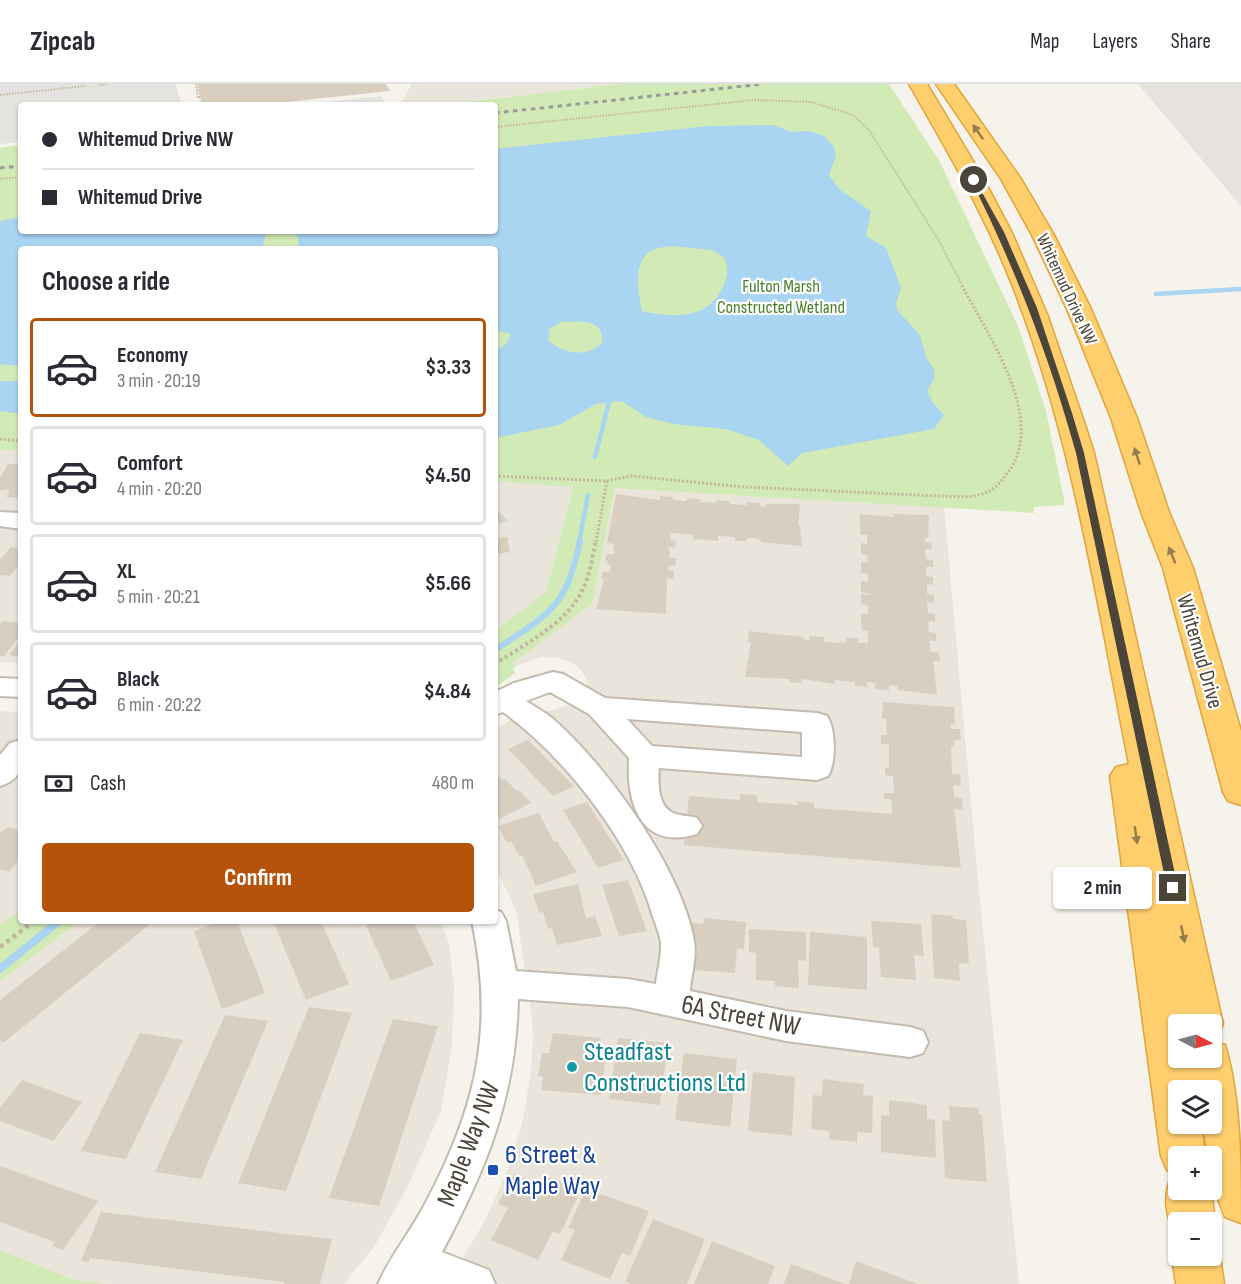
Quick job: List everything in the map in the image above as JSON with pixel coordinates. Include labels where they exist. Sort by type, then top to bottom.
[{"type":"highway","points":[[897,84],[1000,232]]},
{"type":"highway","name":"Whitemud Drive NW","points":[[918,84],[974,180],[1000,232],[1033,308],[1077,443],[1099,548]]},
{"type":"highway","name":"Whitemud Drive NW","points":[[945,84],[1011,179],[1043,235],[1079,309],[1124,418],[1155,512]]},
{"type":"highway","points":[[976,94],[1017,168],[1043,235]]},
{"type":"highway","name":"Whitemud Drive","points":[[1155,512],[1178,568],[1241,792]]},
{"type":"highway","points":[[1099,548],[1200,1014]]},
{"type":"highway","points":[[1099,548],[1149,928],[1173,1080]]},
{"type":"highway","points":[[1214,694],[1241,761]]},
{"type":"highway","points":[[1212,1068],[1241,1202]]},
{"type":"highway","points":[[1197,1266],[1200,1284]]},
{"type":"street","points":[[0,519],[18,521]]},
{"type":"street","points":[[499,702],[552,681],[599,707],[644,756],[817,769],[817,723],[599,707]]},
{"type":"street","points":[[0,687],[18,688]]},
{"type":"street","points":[[499,702],[542,726],[550,734],[608,801],[640,847],[665,899],[678,943],[671,1001]]},
{"type":"street","points":[[0,775],[18,754]]},
{"type":"street","points":[[644,756],[642,790],[651,809],[667,824],[686,826]]},
{"type":"street","name":"Maple Way NW","points":[[407,1273],[458,1184],[484,1119],[498,1063],[501,1020],[500,968],[490,924]]},
{"type":"street","name":"6A Street NW","points":[[500,984],[606,991],[671,1001],[786,1026],[910,1042]]},
{"type":"street","points":[[407,1273],[474,1284]]},
{"type":"path","points":[[99,85],[108,84]]},
{"type":"path","points":[[196,84],[198,98],[200,97]]},
{"type":"path","points":[[0,95],[85,86]]},
{"type":"path","points":[[498,127],[754,100],[811,102],[853,115],[869,130],[938,239],[1007,372],[1022,419],[1020,456],[1011,472],[986,493],[939,496],[817,491],[714,485],[631,476],[607,481],[498,476]]},
{"type":"path","points":[[0,180],[18,177]]},
{"type":"path","points":[[0,439],[18,441]]},
{"type":"path","points":[[498,662],[553,623],[578,599],[587,575],[607,481]]},
{"type":"path","points":[[0,947],[30,924]]},
{"type":"shaded area","points":[[0,84],[176,84],[180,102],[18,102],[18,142],[0,144]]},
{"type":"shaded area","points":[[412,84],[619,84],[465,102],[402,102]]},
{"type":"shaded area","points":[[1138,84],[1241,84],[1241,206]]},
{"type":"shaded area","points":[[382,96],[384,102],[325,102]]},
{"type":"shaded area","points":[[0,450],[18,451],[18,663],[0,662]]},
{"type":"shaded area","points":[[498,481],[573,486],[546,592],[498,629]]},
{"type":"shaded area","points":[[615,488],[944,507],[979,891],[1019,1284],[447,1284],[486,1219],[510,1164],[522,1124],[531,1071],[533,1035],[531,1009],[516,911],[498,872],[498,728],[510,720],[571,705],[586,690],[587,682],[583,672],[573,663],[559,658],[541,657],[516,666],[512,664],[592,604]]},
{"type":"shaded area","points":[[0,711],[18,713],[18,912],[0,925]]},
{"type":"shaded area","points":[[76,924],[442,924],[449,943],[454,987],[452,1046],[441,1111],[408,1186],[374,1247],[344,1284],[108,1284],[72,1279],[0,1250],[0,981]]},
{"type":"green space","name":"Fulton Marsh Constructed Wetland","points":[[619,84],[889,84],[939,160],[1018,326],[1046,411],[1065,505],[1034,507],[1034,513],[615,488],[592,604],[512,664],[516,666],[513,669],[515,673],[498,686],[498,629],[546,592],[573,487],[498,481],[498,246],[18,246],[18,451],[0,450],[0,148],[18,145],[18,234],[498,234],[498,102],[465,102]]},
{"type":"green space","points":[[18,912],[18,924],[76,924],[0,981],[0,925]]},
{"type":"green space","points":[[0,1250],[72,1279],[108,1284],[0,1284]]},
{"type":"water","points":[[773,125],[791,132],[809,131],[824,136],[834,147],[836,156],[829,175],[840,190],[871,211],[866,236],[886,248],[901,288],[896,303],[897,310],[920,335],[935,377],[927,391],[934,404],[944,415],[934,429],[802,453],[788,466],[759,440],[725,429],[674,424],[646,417],[622,401],[596,404],[559,425],[498,437],[498,350],[507,343],[511,334],[498,331],[498,246],[299,246],[298,236],[294,234],[498,234],[498,149],[708,126]],"holes":[[[672,246],[712,250],[724,257],[727,273],[722,289],[707,306],[698,311],[676,315],[642,311],[638,277],[646,254]],[[561,322],[582,322],[595,325],[599,329],[602,343],[596,348],[582,352],[568,351],[548,340],[549,329]]]},
{"type":"water","points":[[18,218],[18,234],[266,234],[263,246],[18,246],[18,366],[0,364],[0,221]]},
{"type":"water","points":[[0,381],[18,381],[18,414],[0,411]]},
{"type":"building","points":[[197,84],[386,84],[390,91],[286,102],[201,102]]},
{"type":"building","points":[[8,464],[18,464],[18,498],[6,497],[10,490],[0,490],[0,478]]},
{"type":"building","points":[[616,494],[660,500],[660,496],[673,497],[673,500],[701,499],[700,502],[716,503],[717,500],[730,501],[730,504],[760,503],[760,506],[766,507],[766,504],[800,504],[798,525],[800,525],[802,546],[761,542],[753,538],[747,538],[747,541],[735,541],[735,537],[718,536],[718,541],[693,539],[694,535],[671,533],[670,540],[676,541],[675,548],[669,547],[670,558],[676,558],[675,566],[669,566],[668,571],[674,571],[673,579],[667,578],[666,614],[596,609],[604,579],[601,579],[603,571],[610,572],[611,565],[607,565],[608,561],[605,561],[607,554],[614,554],[615,550],[613,550],[614,544],[607,543]]},
{"type":"building","points":[[498,510],[508,521],[498,524]]},
{"type":"building","points":[[859,514],[894,517],[894,514],[929,515],[928,538],[925,538],[925,542],[931,543],[932,549],[925,549],[926,559],[933,560],[933,567],[926,567],[926,576],[933,577],[933,585],[927,584],[927,594],[934,595],[934,603],[927,602],[928,613],[935,614],[935,622],[928,621],[929,632],[936,633],[936,641],[930,641],[930,651],[939,653],[940,661],[933,661],[937,695],[898,690],[897,686],[889,685],[889,690],[875,689],[875,683],[867,682],[867,687],[855,686],[855,682],[835,680],[835,684],[802,679],[801,683],[789,682],[789,679],[745,677],[751,642],[748,642],[749,631],[803,637],[809,640],[810,636],[824,637],[824,642],[843,643],[847,638],[858,638],[858,643],[868,643],[868,631],[862,630],[861,622],[861,614],[868,614],[868,605],[861,604],[861,594],[868,595],[868,593],[861,592],[861,581],[868,582],[868,574],[861,573],[861,562],[868,562],[867,555],[861,554],[861,543],[867,544],[867,535],[861,535]]},
{"type":"building","points":[[507,537],[510,552],[498,554],[498,538]]},
{"type":"building","points":[[11,547],[18,548],[18,566],[10,576],[0,575],[0,560]]},
{"type":"building","points":[[3,621],[18,623],[18,638],[4,656],[0,656],[0,624]]},
{"type":"building","points":[[18,644],[18,656],[9,655]]},
{"type":"building","points":[[883,702],[954,707],[955,725],[951,724],[951,729],[960,729],[961,740],[954,740],[954,747],[951,746],[952,774],[960,775],[961,786],[953,785],[954,797],[962,798],[963,810],[954,809],[961,868],[684,845],[689,796],[740,800],[740,794],[757,795],[757,802],[798,805],[798,801],[814,803],[814,808],[892,814],[891,799],[884,799],[884,793],[894,793],[893,776],[885,775],[885,768],[889,768],[889,744],[881,744],[881,735],[887,735],[886,719],[882,719]]},
{"type":"building","points":[[528,740],[574,786],[553,796],[508,749]]},
{"type":"building","points":[[498,775],[517,791],[519,790],[531,803],[498,820]]},
{"type":"building","points":[[587,802],[624,860],[598,868],[563,810]]},
{"type":"building","points":[[539,813],[554,842],[557,841],[577,872],[536,886],[522,855],[519,856],[511,841],[507,843],[498,826]]},
{"type":"building","points":[[8,827],[18,830],[18,862],[9,872],[0,869],[0,833]]},
{"type":"building","points":[[628,880],[647,931],[619,936],[602,885]]},
{"type":"building","points":[[578,884],[586,918],[595,916],[602,936],[557,945],[552,928],[548,929],[543,912],[539,913],[533,894]]},
{"type":"building","points":[[931,914],[966,920],[969,960],[968,964],[959,963],[960,981],[934,978]]},
{"type":"building","points":[[704,918],[746,922],[744,949],[737,948],[735,973],[694,970],[697,941],[690,940],[692,923],[703,924]]},
{"type":"building","points":[[871,921],[921,924],[924,956],[914,955],[916,980],[881,977],[879,948],[873,947]]},
{"type":"building","points":[[97,924],[150,924],[3,1043],[0,1040],[0,1000]]},
{"type":"building","points":[[213,924],[238,924],[265,993],[222,1009],[194,931]]},
{"type":"building","points":[[274,924],[322,924],[349,984],[306,1000]]},
{"type":"building","points":[[365,924],[414,924],[434,965],[391,981]]},
{"type":"building","points":[[749,929],[806,932],[806,961],[798,960],[799,988],[775,986],[775,981],[756,980],[756,953],[749,952]]},
{"type":"building","points":[[810,932],[867,937],[867,990],[808,985]]},
{"type":"building","points":[[309,1007],[352,1013],[286,1191],[238,1183]]},
{"type":"building","points":[[225,1015],[268,1021],[201,1179],[155,1172]]},
{"type":"building","points":[[393,1019],[438,1026],[379,1206],[329,1198]]},
{"type":"building","points":[[140,1033],[183,1040],[126,1159],[81,1151]]},
{"type":"building","name":"Steadfast Constructions Ltd","points":[[553,1033],[601,1038],[599,1058],[606,1058],[601,1095],[541,1090],[543,1077],[538,1076],[542,1053],[549,1053]]},
{"type":"building","points":[[618,1038],[668,1043],[660,1105],[609,1099]]},
{"type":"building","points":[[684,1053],[737,1059],[730,1127],[675,1120]]},
{"type":"building","points":[[753,1072],[795,1077],[792,1136],[748,1131]]},
{"type":"building","points":[[823,1079],[864,1084],[863,1095],[873,1096],[872,1133],[857,1132],[857,1142],[829,1139],[829,1131],[811,1129],[813,1095],[822,1096]]},
{"type":"building","points":[[22,1080],[82,1102],[53,1141],[0,1121],[0,1108]]},
{"type":"building","points":[[889,1100],[927,1105],[927,1119],[935,1120],[936,1158],[881,1152],[881,1115],[889,1116]]},
{"type":"building","points":[[949,1106],[978,1108],[979,1114],[982,1115],[987,1182],[945,1178],[942,1120],[950,1121]]},
{"type":"building","points":[[0,1166],[98,1201],[63,1250],[52,1246],[55,1242],[0,1222]]},
{"type":"building","points":[[514,1174],[541,1185],[546,1176],[581,1190],[560,1234],[553,1231],[538,1260],[491,1240],[508,1208],[498,1204]]},
{"type":"building","points":[[586,1189],[649,1211],[630,1256],[622,1253],[610,1279],[561,1260],[575,1230],[568,1228]]},
{"type":"building","points":[[101,1212],[332,1239],[320,1284],[284,1284],[284,1282],[90,1258],[89,1262],[81,1261]]},
{"type":"building","points":[[653,1219],[705,1239],[687,1284],[631,1284],[625,1282]]},
{"type":"building","points":[[712,1241],[775,1266],[768,1284],[694,1284]]},
{"type":"building","points":[[856,1261],[918,1284],[849,1284]]},
{"type":"building","points":[[791,1264],[845,1284],[784,1284]]},
{"type":"waterway","points":[[1156,294],[1241,289]]},
{"type":"waterway","points":[[595,457],[609,402]]},
{"type":"waterway","points":[[579,542],[588,495]]},
{"type":"waterway","points":[[498,648],[530,627],[553,607],[569,581],[580,540]]},
{"type":"waterway","points":[[0,969],[55,924]]},
{"type":"railway","points":[[498,113],[763,84]]},
{"type":"railway","points":[[0,168],[18,166]]},
{"type":"place","name":"Steadfast Constructions Ltd","points":[[572,1067]]},
{"type":"place","name":"6 Street & Maple Way","points":[[493,1170]]},
{"type":"route","points":[[974,180],[1000,232],[1033,308],[1069,413],[1080,453],[1173,888]]}]
